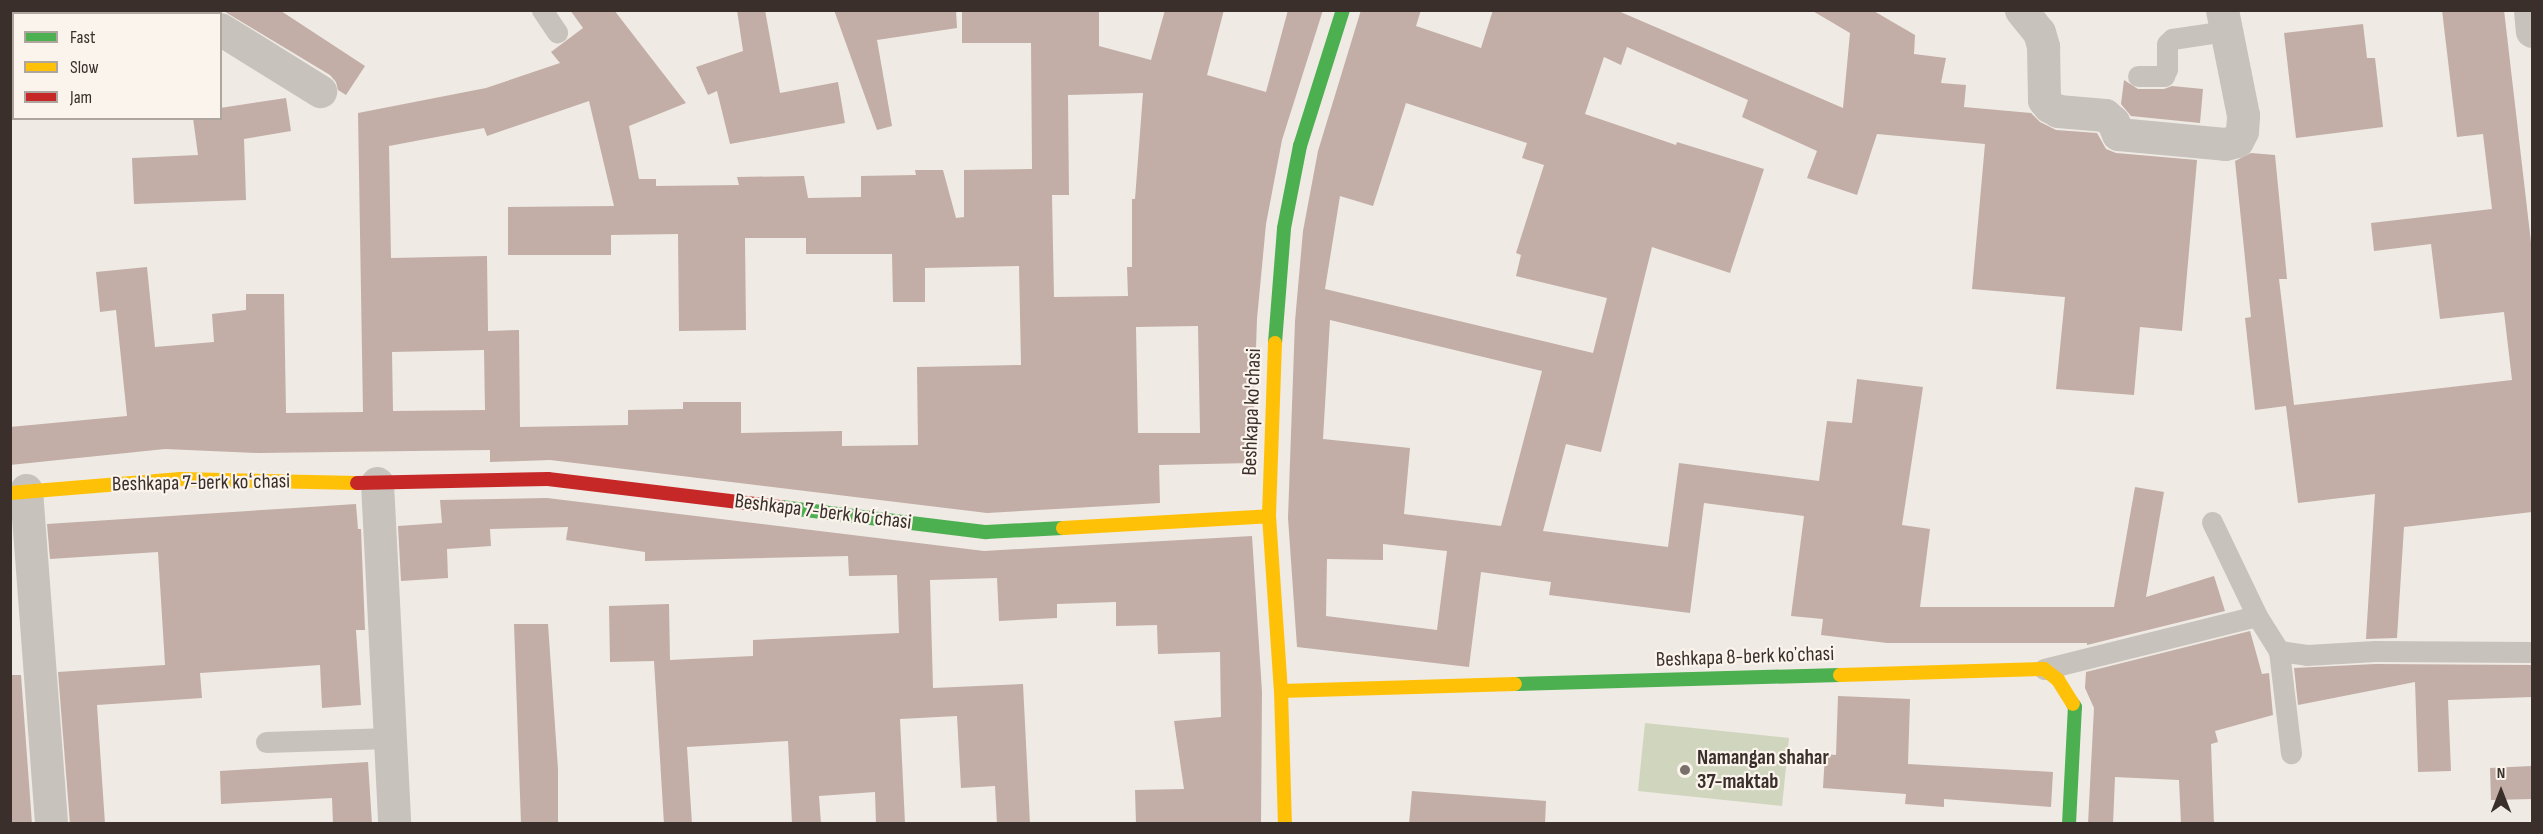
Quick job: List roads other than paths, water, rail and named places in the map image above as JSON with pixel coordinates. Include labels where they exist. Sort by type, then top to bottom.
[{"type":"street","name":"Beshkapa ko'chasi","points":[[1285,824],[1281,691],[1269,516],[1276,320],[1284,228],[1300,146],[1343,10]]},
{"type":"street","points":[[2021,10],[2039,32],[2043,46],[2044,100],[2049,106],[2058,111],[2105,116],[2113,122],[2118,135],[2224,144],[2237,141],[2242,131],[2243,116],[2224,21]]},
{"type":"street","points":[[2530,10],[2532,31]]},
{"type":"street","points":[[222,30],[320,91]]},
{"type":"street","name":"Beshkapa 7-berk koʻchasi","points":[[51,824],[18,491],[180,479],[377,483],[548,479],[986,532],[1269,516]]},
{"type":"street","points":[[377,483],[394,824]]},
{"type":"street","points":[[2044,669],[2058,680],[2075,706],[2069,824]]},
{"type":"street","name":"Beshkapa 8-berk koʼchasi","points":[[1281,691],[2044,669]]},
{"type":"lane","points":[[542,10],[557,32]]},
{"type":"lane","points":[[2138,76],[2164,76],[2167,69],[2167,44],[2172,39],[2224,21]]},
{"type":"lane","points":[[2212,522],[2257,616],[2279,651],[2291,753]]},
{"type":"lane","points":[[2044,669],[2257,616]]},
{"type":"lane","points":[[2279,651],[2307,655],[2375,651],[2532,652]]},
{"type":"lane","points":[[266,742],[389,738]]},
{"type":"place","name":"Namangan shahar 37-maktab","points":[[1685,770]]}]
